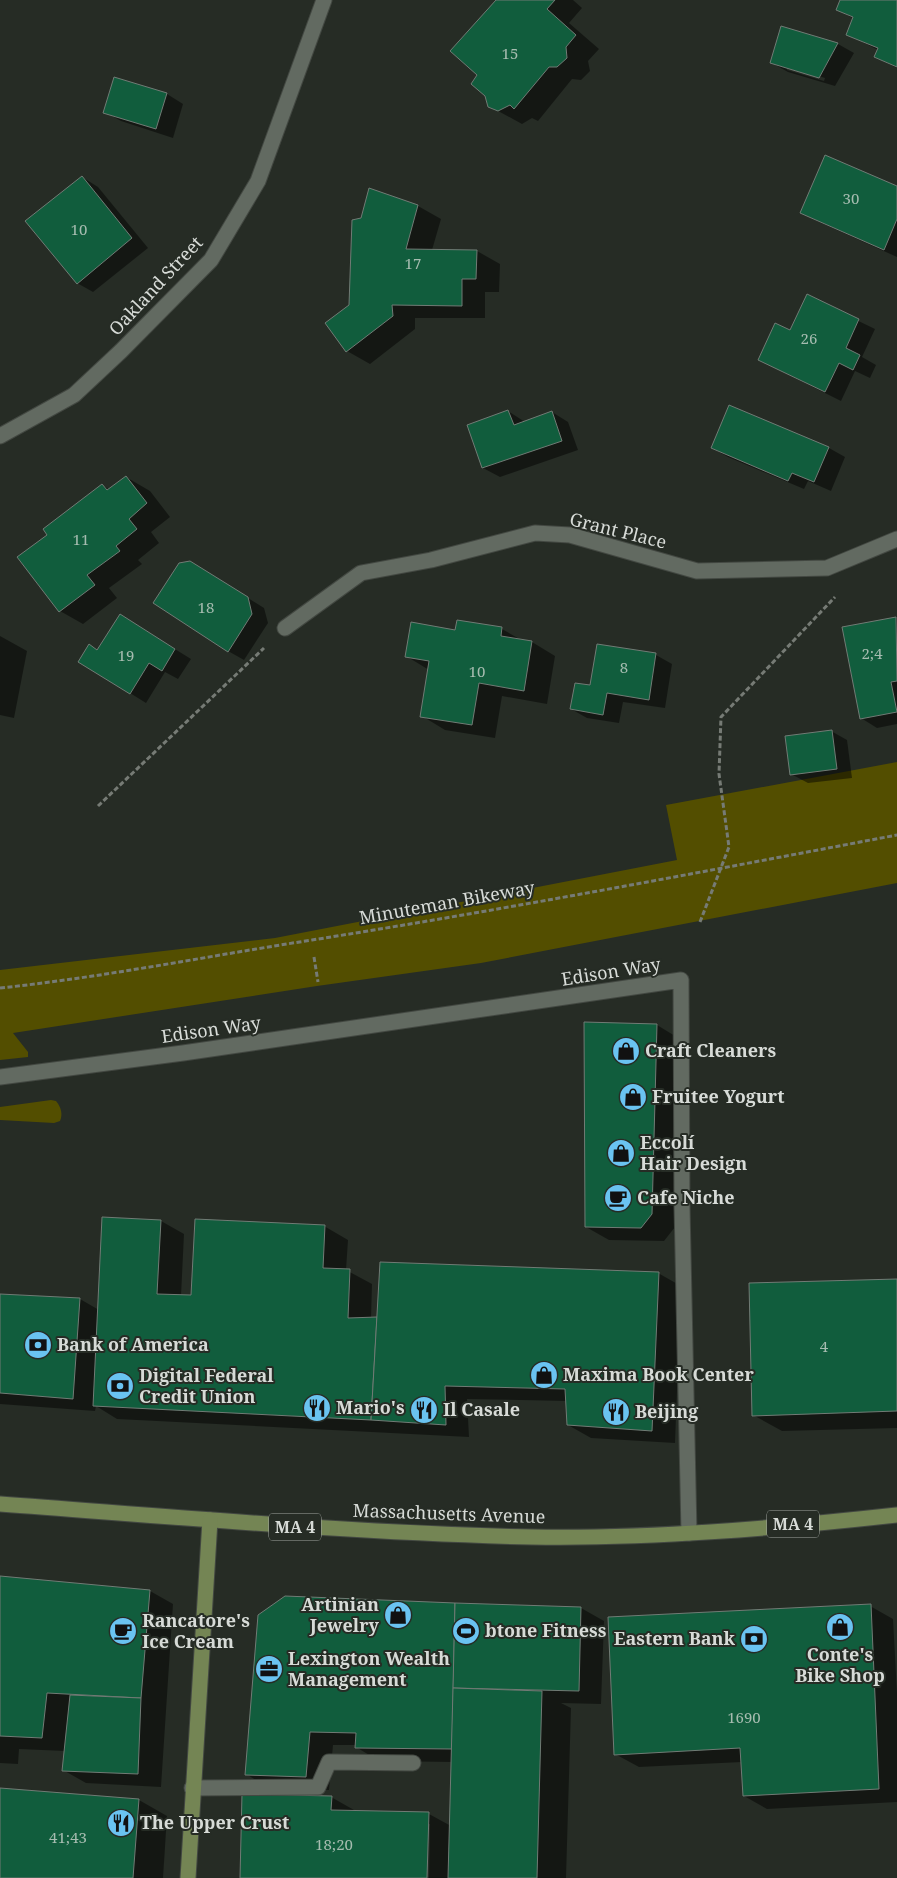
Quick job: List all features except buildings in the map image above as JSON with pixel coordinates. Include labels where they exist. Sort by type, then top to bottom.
[{"type":"main road","name":"Massachusetts Avenue","points":[[0,1504],[380,1532],[534,1537],[690,1532],[897,1515]]},
{"type":"main road","points":[[188,1878],[192,1788],[210,1520]]},
{"type":"street","name":"Oakland Street","points":[[0,436],[74,395],[121,351],[210,260],[258,181],[324,0]]},
{"type":"street","name":"Grant Place","points":[[285,628],[361,573],[431,560],[535,533],[570,535],[697,571],[827,568],[897,538]]},
{"type":"street","name":"Edison Way","points":[[0,1077],[155,1057],[681,980],[682,1206],[690,1532]]},
{"type":"street","points":[[192,1788],[318,1787],[330,1762],[413,1762]]},
{"type":"path","points":[[700,922],[730,847],[720,774],[721,717],[834,598],[844,561]]},
{"type":"path","points":[[98,806],[285,628]]},
{"type":"path","name":"Minuteman Bikeway","points":[[0,988],[58,982],[355,933],[722,869],[897,835]]},
{"type":"path","points":[[314,957],[318,982]]},
{"type":"shaded area","points":[[897,762],[897,883],[481,963],[317,986],[13,1033],[28,1052],[28,1057],[0,1060],[0,970],[275,938],[677,860],[666,805]]},
{"type":"shaded area","points":[[51,1100],[56,1101],[60,1108],[60,1121],[54,1123],[0,1120],[0,1107]]},
{"type":"place","name":"Craft Cleaners","points":[[626,1051]]},
{"type":"place","name":"Fruitee Yogurt","points":[[633,1097]]},
{"type":"place","name":"Eccolí Hair Design","points":[[621,1153]]},
{"type":"place","name":"Cafe Niche","points":[[618,1198]]},
{"type":"place","name":"Bank of America","points":[[38,1345]]},
{"type":"place","name":"Maxima Book Center","points":[[544,1375]]},
{"type":"place","name":"Digital Federal Credit Union","points":[[120,1386]]},
{"type":"place","name":"Mario's","points":[[317,1408]]},
{"type":"place","name":"Il Casale","points":[[424,1410]]},
{"type":"place","name":"Beijing","points":[[616,1412]]},
{"type":"place","name":"Artinian Jewelry","points":[[398,1615]]},
{"type":"place","name":"Conte's Bike Shop","points":[[840,1627]]},
{"type":"place","name":"Rancatore's Ice Cream","points":[[123,1631]]},
{"type":"place","name":"btone Fitness","points":[[466,1631]]},
{"type":"place","name":"Eastern Bank","points":[[754,1639]]},
{"type":"place","name":"Lexington Wealth Management","points":[[269,1669]]},
{"type":"place","name":"The Upper Crust","points":[[121,1823]]}]
